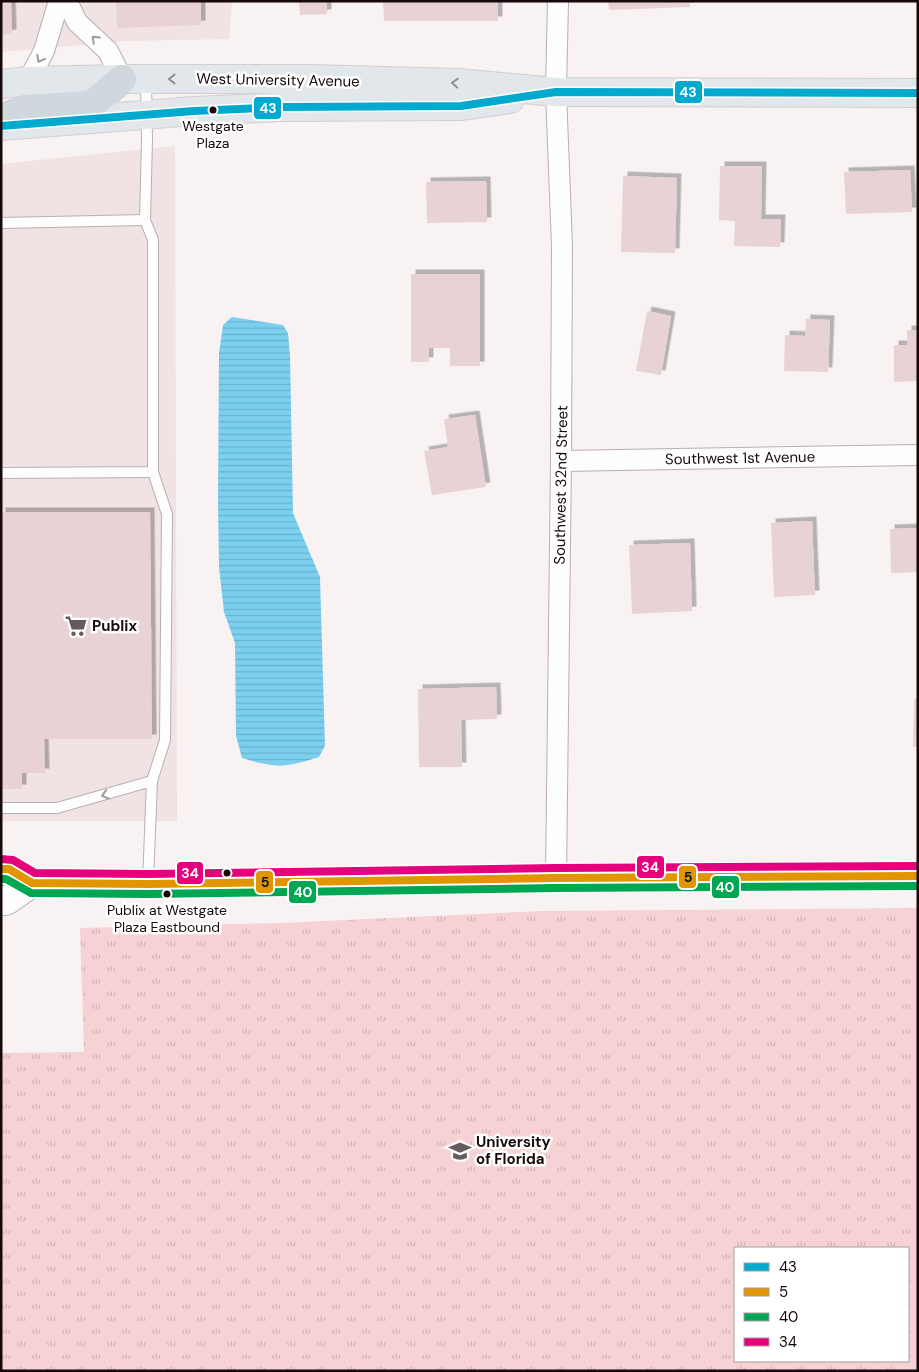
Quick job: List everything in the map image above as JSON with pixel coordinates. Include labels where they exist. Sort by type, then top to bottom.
[{"type":"highway","points":[[1,119],[25,108],[90,105],[134,79]]},
{"type":"main road","name":"West University Avenue","points":[[1,84],[28,81],[134,79],[310,79],[458,83],[556,92],[918,93]]},
{"type":"main road","name":"West University Avenue","points":[[1,126],[283,107],[461,106],[556,92]]},
{"type":"main road","points":[[1,869],[9,869],[32,883],[148,884],[556,878],[918,876]]},
{"type":"main road","points":[[1,901],[6,901],[32,883]]},
{"type":"street","points":[[28,81],[44,50],[59,1]]},
{"type":"street","points":[[66,1],[77,22],[134,79]]},
{"type":"street","name":"Southwest 32nd Street","points":[[556,878],[562,460],[562,246],[556,92],[558,1]]},
{"type":"street","name":"Southwest 1st Avenue","points":[[562,460],[918,455]]},
{"type":"lane","points":[[134,79],[146,115],[145,220],[153,240],[154,472],[167,514],[165,740],[152,781],[148,884]]},
{"type":"lane","points":[[1,223],[145,220]]},
{"type":"lane","points":[[1,473],[154,472]]},
{"type":"lane","points":[[1,808],[57,808],[152,781]]},
{"type":"shaded area","points":[[1,1],[232,1],[229,39],[126,41],[1,52]]},
{"type":"shaded area","points":[[175,146],[177,821],[1,821],[1,164]]},
{"type":"green space","name":"University of Florida","points":[[918,908],[918,1371],[1,1371],[1,1053],[84,1052],[80,928],[280,923],[543,911]]},
{"type":"water","points":[[232,317],[283,325],[288,333],[293,513],[320,577],[325,746],[319,757],[289,765],[263,764],[242,758],[236,736],[235,643],[224,612],[219,567],[218,500],[219,353],[223,325]]},
{"type":"building","points":[[1,1],[11,1],[12,34],[1,35]]},
{"type":"building","points":[[116,1],[201,1],[201,25],[117,28]]},
{"type":"building","points":[[299,1],[327,1],[327,14],[300,15]]},
{"type":"building","points":[[383,1],[498,1],[498,21],[384,21]]},
{"type":"building","points":[[608,1],[689,1],[690,7],[609,10]]},
{"type":"building","points":[[720,166],[762,166],[761,219],[781,219],[780,247],[734,246],[735,221],[719,220]]},
{"type":"building","points":[[910,170],[912,212],[846,214],[844,172]]},
{"type":"building","points":[[623,176],[677,178],[675,253],[621,252]]},
{"type":"building","points":[[486,181],[487,222],[427,223],[426,182]]},
{"type":"building","points":[[411,274],[480,274],[480,366],[450,366],[450,348],[429,348],[429,362],[411,362]]},
{"type":"building","points":[[647,311],[671,316],[661,375],[636,371]]},
{"type":"building","points":[[806,319],[830,320],[828,372],[784,371],[785,335],[805,336]]},
{"type":"building","points":[[907,330],[918,330],[918,381],[894,382],[894,345],[907,345]]},
{"type":"building","points":[[475,415],[486,487],[432,495],[424,451],[448,447],[444,419]]},
{"type":"building","name":"Publix","points":[[1,512],[150,512],[152,739],[44,739],[45,773],[22,773],[22,789],[1,789]]},
{"type":"building","points":[[812,521],[815,595],[774,597],[771,523]]},
{"type":"building","points":[[918,528],[918,572],[891,573],[890,529]]},
{"type":"building","points":[[690,543],[692,611],[632,614],[629,545]]},
{"type":"building","points":[[496,687],[497,719],[461,720],[462,767],[419,767],[418,689]]},
{"type":"building","points":[[914,699],[918,699],[918,747],[913,747]]},
{"type":"transit line","name":"43","points":[[1,126],[194,111],[283,107],[461,106],[556,92],[918,93]]},
{"type":"transit line","name":"34","points":[[1,859],[13,860],[35,873],[148,874],[556,868],[918,866]]},
{"type":"transit line","name":"5","points":[[1,869],[9,869],[32,883],[148,884],[556,878],[918,876]]},
{"type":"transit line","name":"40","points":[[1,879],[6,879],[31,893],[148,894],[556,888],[918,886]]},
{"type":"place","name":"Westgate Plaza","points":[[213,110]]},
{"type":"place","name":"Publix","points":[[76,626]]},
{"type":"place","name":"Publix at Westgate Plaza Eastbound","points":[[167,894]]},
{"type":"place","name":"University of Florida","points":[[460,1151]]}]
